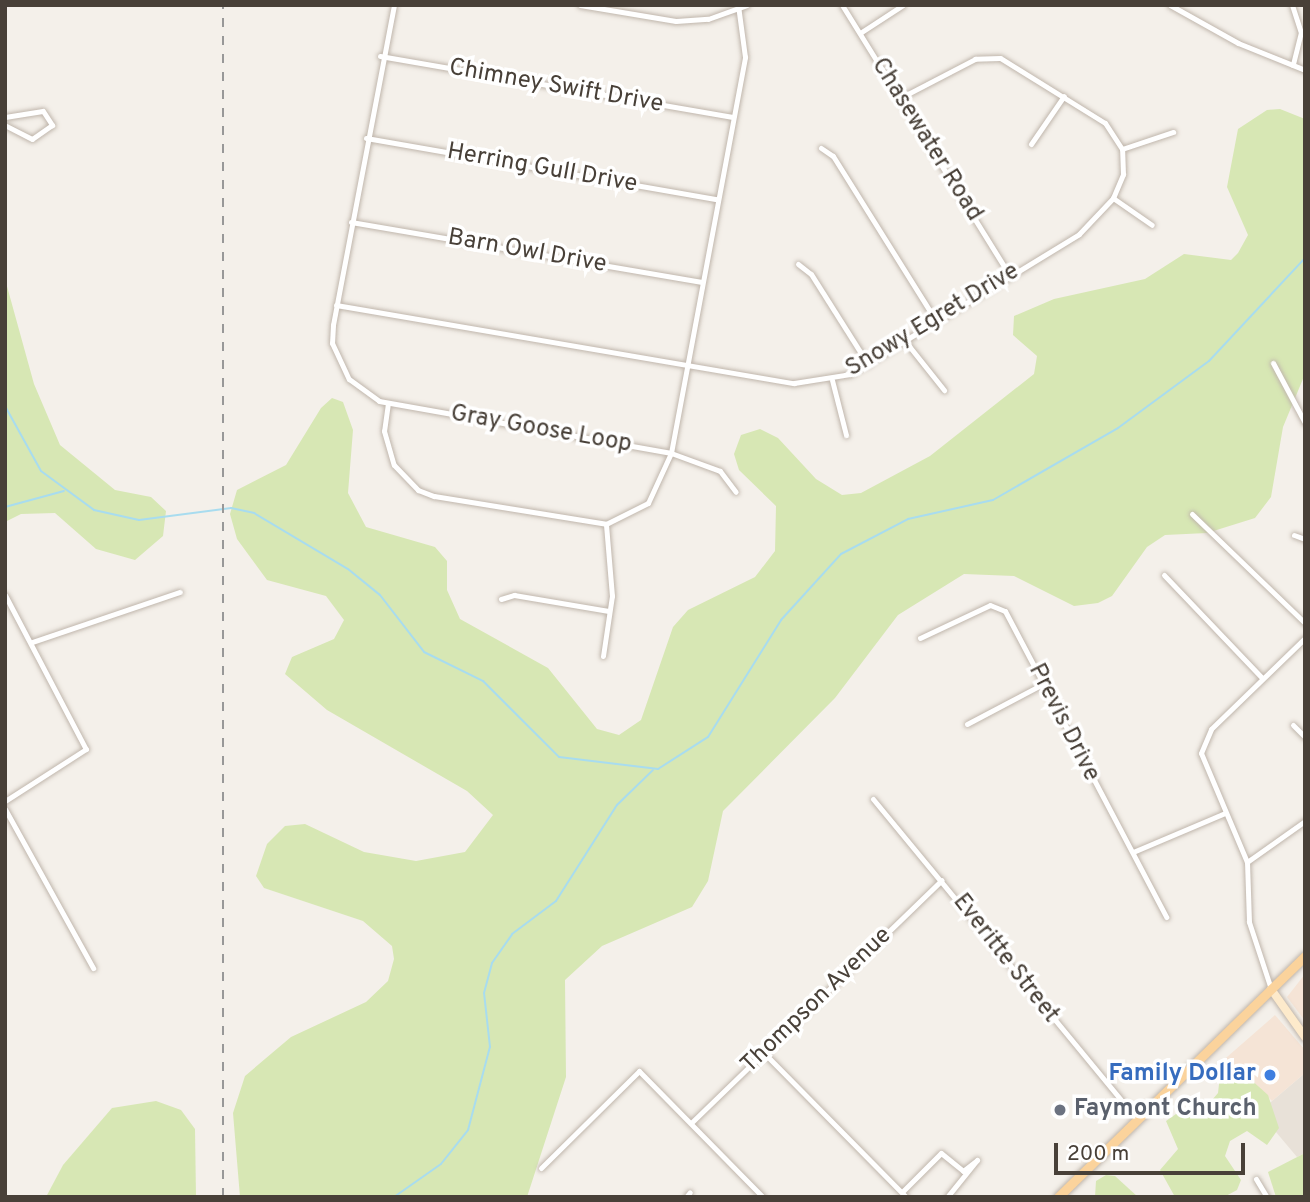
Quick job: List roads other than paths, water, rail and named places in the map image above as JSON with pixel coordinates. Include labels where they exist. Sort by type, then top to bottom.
[{"type":"main road","points":[[1058,1197],[1305,956]]},
{"type":"main road","points":[[1271,989],[1305,1037]]},
{"type":"street","name":"Gray Goose Loop","points":[[394,5],[380,56],[336,305],[337,359],[358,390],[388,403],[671,453],[720,471],[736,492]]},
{"type":"street","points":[[580,5],[676,21],[747,5]]},
{"type":"street","name":"Chasewater Road","points":[[842,5],[1010,274]]},
{"type":"street","points":[[859,33],[903,5]]},
{"type":"street","points":[[1170,5],[1305,70]]},
{"type":"street","points":[[1292,5],[1301,32],[1293,65]]},
{"type":"street","points":[[388,403],[386,448],[418,490],[606,524],[648,503],[671,453],[733,117],[745,47],[739,7]]},
{"type":"street","name":"Chimney Swift Drive","points":[[380,56],[733,117]]},
{"type":"street","points":[[900,98],[991,57],[1010,61],[1105,123],[1122,149],[1173,132]]},
{"type":"street","points":[[1031,144],[1064,96]]},
{"type":"street","points":[[5,117],[43,111],[52,125],[32,139],[5,125]]},
{"type":"street","name":"Herring Gull Drive","points":[[366,138],[717,199]]},
{"type":"street","points":[[821,148],[833,156],[936,321]]},
{"type":"street","name":"Snowy Egret Drive","points":[[336,305],[794,383],[832,380],[868,364],[1010,274],[1079,234],[1113,198],[1123,174],[1122,149]]},
{"type":"street","points":[[1113,198],[1152,225]]},
{"type":"street","name":"Barn Owl Drive","points":[[351,222],[702,282]]},
{"type":"street","points":[[798,264],[811,274],[868,364]]},
{"type":"street","points":[[905,341],[944,390]]},
{"type":"street","points":[[1272,363],[1305,423]]},
{"type":"street","points":[[832,380],[846,435]]},
{"type":"street","points":[[1192,514],[1305,623]]},
{"type":"street","points":[[603,656],[609,611],[606,524]]},
{"type":"street","points":[[1294,535],[1305,539]]},
{"type":"street","points":[[1164,575],[1262,678]]},
{"type":"street","points":[[32,642],[180,592]]},
{"type":"street","points":[[5,595],[86,749],[5,801]]},
{"type":"street","points":[[501,599],[514,595],[609,611]]},
{"type":"street","name":"Previs Drive","points":[[920,638],[998,606],[1043,684],[1166,917]]},
{"type":"street","points":[[1271,989],[1250,922],[1247,862],[1225,813],[1202,746],[1262,678],[1305,638]]},
{"type":"street","points":[[967,724],[1043,684]]},
{"type":"street","points":[[1293,725],[1305,737]]},
{"type":"street","name":"Everitte Street","points":[[873,799],[1138,1120]]},
{"type":"street","points":[[5,809],[93,968]]},
{"type":"street","points":[[1133,852],[1225,813]]},
{"type":"street","points":[[1247,862],[1305,821]]},
{"type":"street","name":"Thompson Avenue","points":[[691,1123],[942,880]]},
{"type":"street","points":[[764,1053],[904,1195],[941,1153],[963,1171],[976,1160],[947,1197]]},
{"type":"street","points":[[541,1168],[639,1070],[763,1197]]},
{"type":"street","points":[[1256,1179],[1267,1197]]},
{"type":"waterway","points":[[5,406],[41,471],[94,510],[139,520],[231,508],[254,513],[348,569],[380,595],[424,652],[483,681],[559,757],[658,769],[708,737],[781,620],[841,554],[908,519],[993,500],[1118,428],[1209,361],[1305,258]]},
{"type":"waterway","points":[[5,507],[64,491]]},
{"type":"waterway","points":[[394,1197],[441,1164],[468,1130],[490,1047],[484,993],[492,963],[512,934],[556,901],[617,805],[653,770]]},
{"type":"railway","points":[[223,5],[223,1197]]},
{"type":"place","name":"Family Dollar","points":[[1270,1075]]},
{"type":"place","name":"Faymont Church","points":[[1060,1110]]}]
